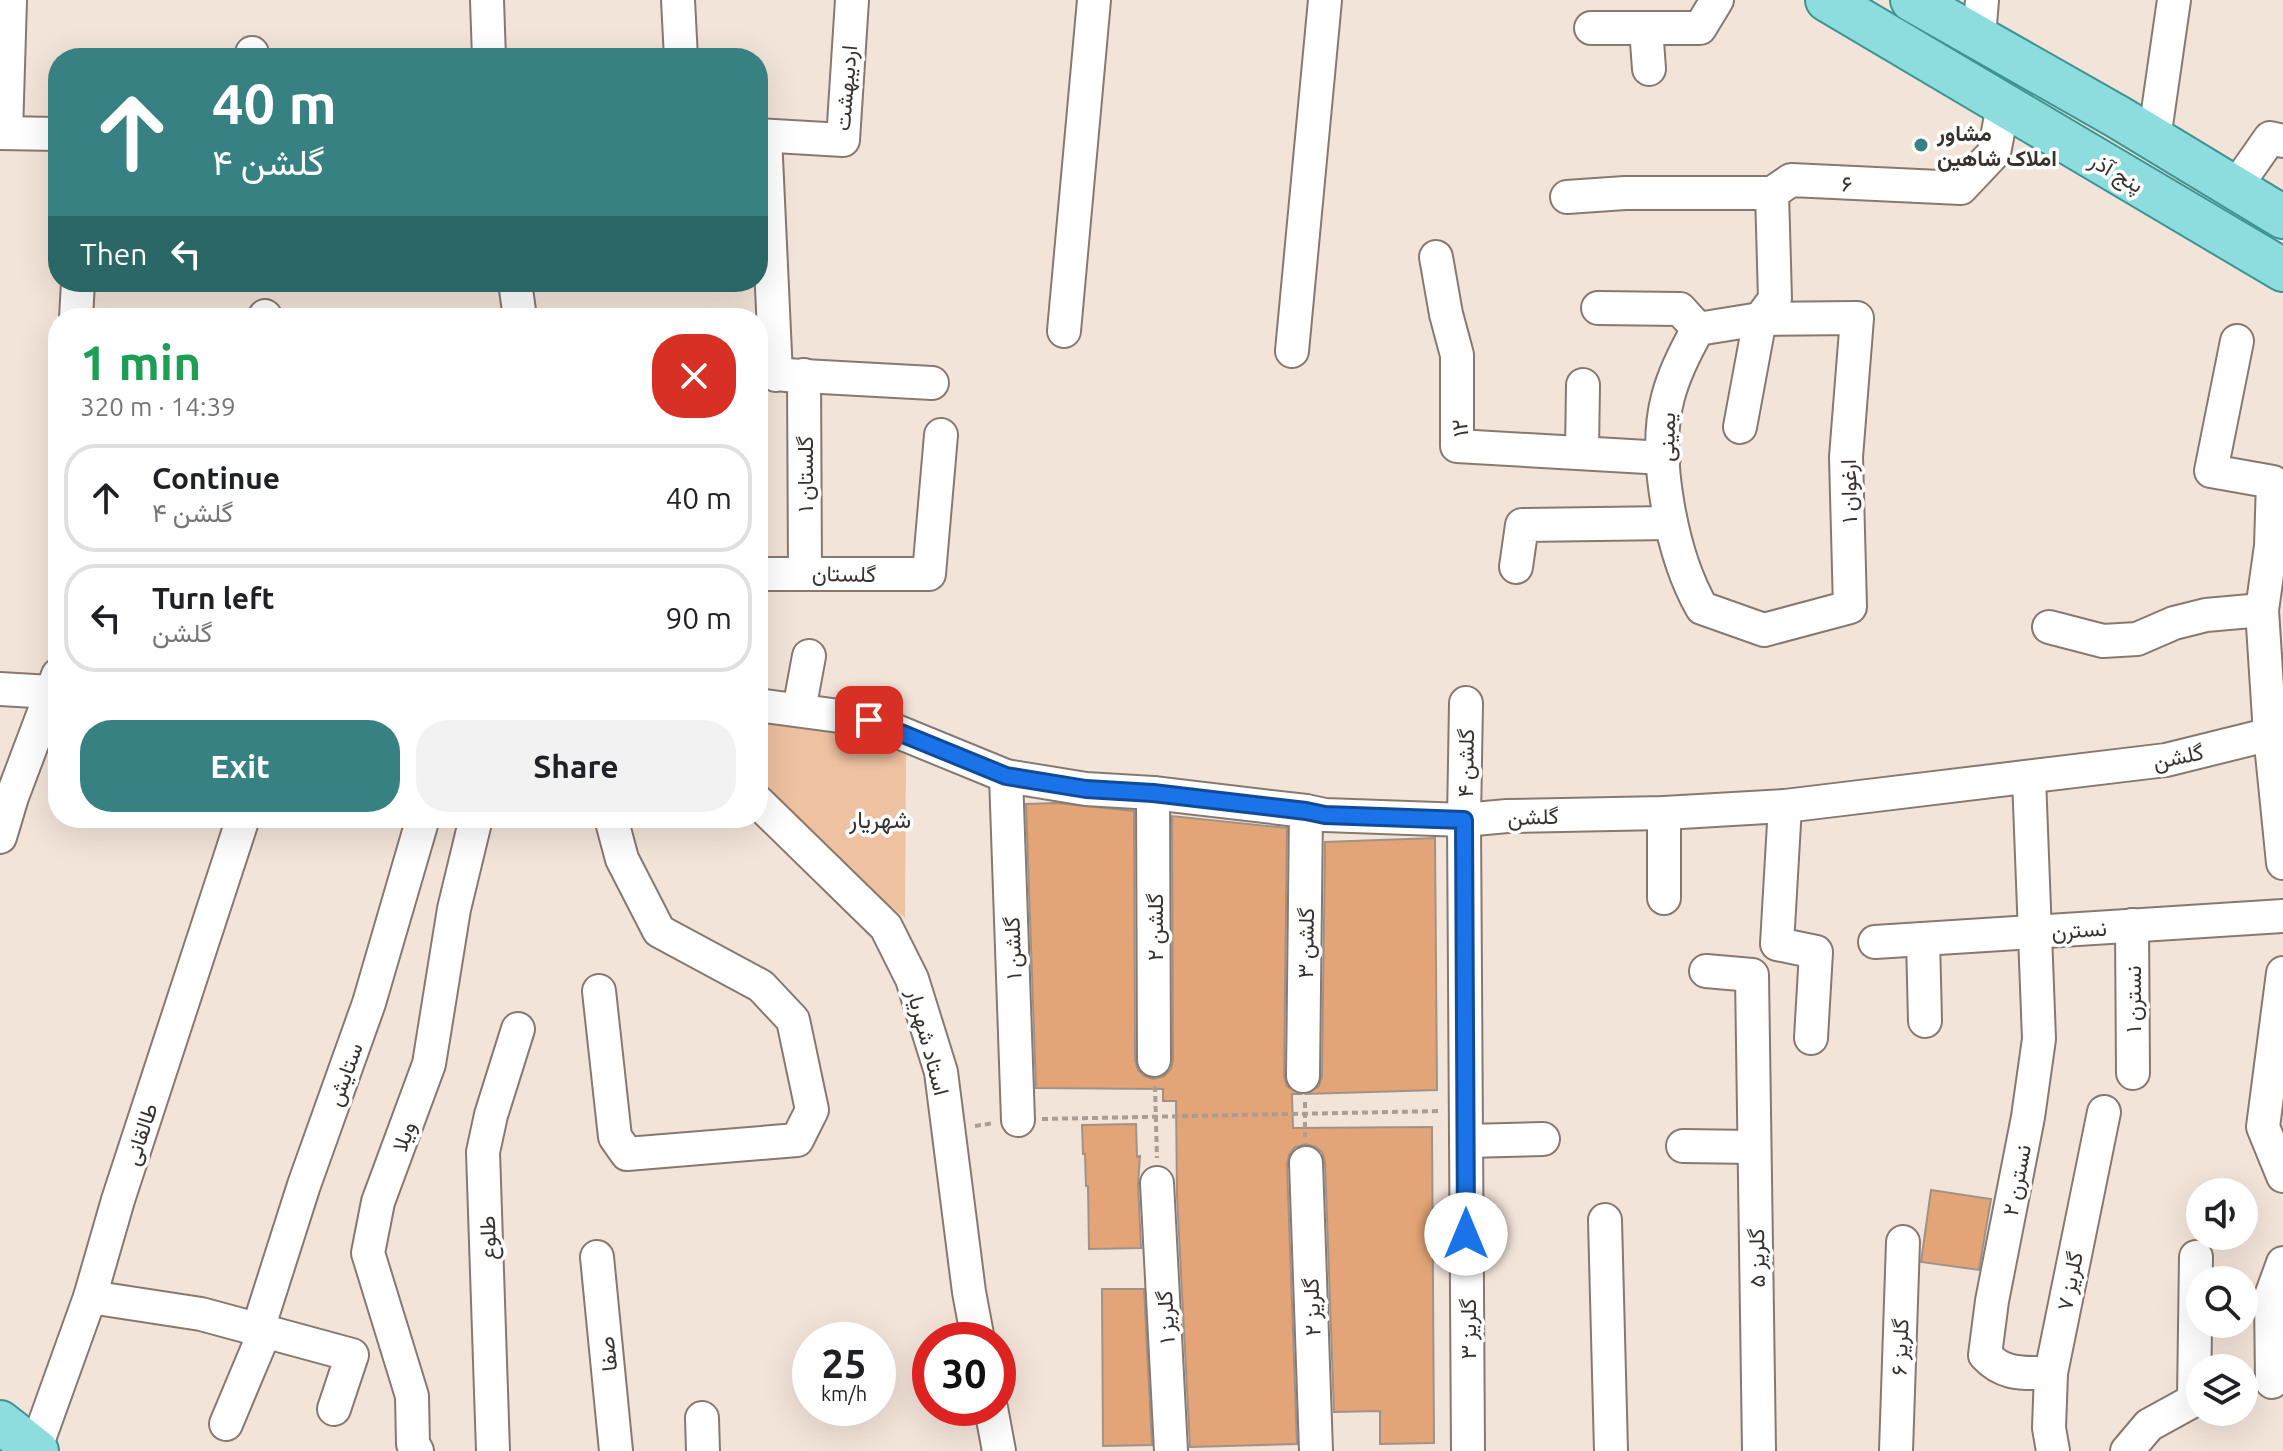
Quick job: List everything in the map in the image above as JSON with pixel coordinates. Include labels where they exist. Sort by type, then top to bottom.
[{"type":"main road","name":"پنج آذر","points":[[1827,0],[2283,270]]},
{"type":"main road","points":[[1912,0],[1980,19],[2154,139],[2283,217]]},
{"type":"main road","points":[[0,1422],[36,1450]]},
{"type":"street","points":[[10,0],[3,133],[48,134]]},
{"type":"street","points":[[487,0],[489,48]]},
{"type":"street","points":[[678,0],[680,48]]},
{"type":"street","name":"اردیبهشت","points":[[768,135],[843,140],[852,0]]},
{"type":"street","points":[[1064,331],[1094,0]]},
{"type":"street","points":[[1292,351],[1325,0]]},
{"type":"street","points":[[1591,28],[1700,28],[1717,0]]},
{"type":"street","points":[[2154,139],[2174,0]]},
{"type":"street","points":[[1646,28],[1649,69]]},
{"type":"street","name":"۶","points":[[1772,193],[1791,180],[1961,188],[1994,153],[2003,106]]},
{"type":"street","points":[[2235,188],[2270,138],[2283,141]]},
{"type":"street","points":[[1567,197],[1625,193],[1772,193],[1775,299],[1760,319],[1740,427]]},
{"type":"street","name":"گلستان ۱","points":[[768,228],[779,374],[805,573]]},
{"type":"street","name":"۱۲","points":[[1436,257],[1457,355],[1457,446],[1664,458]]},
{"type":"street","points":[[1598,308],[1680,309],[1698,329],[1760,319]]},
{"type":"street","name":"ارغوان ۱","points":[[1702,608],[1764,630],[1850,607],[1846,457],[1857,318],[1760,319]]},
{"type":"street","name":"یمینی","points":[[1698,329],[1667,398],[1664,458],[1666,505],[1688,584],[1702,608]]},
{"type":"street","points":[[2237,341],[2211,471],[2273,482],[2277,546],[2262,610],[2276,733],[2283,863]]},
{"type":"street","points":[[779,374],[932,383]]},
{"type":"street","points":[[1582,452],[1583,385]]},
{"type":"street","name":"گلستان","points":[[768,574],[929,574],[941,435]]},
{"type":"street","points":[[1516,567],[1522,525],[1671,523]]},
{"type":"street","points":[[2049,627],[2103,641],[2137,639],[2174,623],[2206,615],[2262,610]]},
{"type":"street","points":[[799,710],[809,656]]},
{"type":"street","points":[[0,689],[48,684]]},
{"type":"street","points":[[0,837],[48,702]]},
{"type":"street","name":"گلشن ۴","points":[[1466,703],[1466,1126]]},
{"type":"street","name":"گلشن","points":[[768,706],[869,720],[1006,776],[1086,789],[1153,793],[1325,815],[1464,820],[1785,806],[2166,760],[2276,733]]},
{"type":"street","name":"گلشن ۱","points":[[1006,776],[1018,1120]]},
{"type":"street","points":[[2029,778],[2033,932]]},
{"type":"street","name":"گلشن ۲","points":[[1153,793],[1154,1060]]},
{"type":"street","points":[[1785,806],[1777,944],[1816,952],[1811,1038]]},
{"type":"street","name":"گلشن ۳","points":[[1303,1076],[1306,811]]},
{"type":"street","name":"استاد شهریار","points":[[768,812],[886,927],[912,979],[941,1072],[975,1322]]},
{"type":"street","points":[[1664,813],[1664,898]]},
{"type":"street","name":"طالقانی","points":[[36,1450],[90,1297],[118,1200],[240,828]]},
{"type":"street","name":"ستایش","points":[[226,1424],[262,1330],[304,1185],[369,1003],[420,828]]},
{"type":"street","name":"ویلا","points":[[417,1451],[413,1444],[412,1396],[368,1253],[378,1202],[429,1064],[454,909],[474,828]]},
{"type":"street","points":[[599,991],[615,1137],[627,1154],[797,1140],[812,1110],[793,1020],[761,986],[659,931],[622,859],[614,828]]},
{"type":"street","name":"نسترن","points":[[1875,942],[2283,916]]},
{"type":"street","name":"نسترن ۱","points":[[2132,925],[2133,1073]]},
{"type":"street","name":"نسترن ۲","points":[[2033,932],[2039,981],[2039,1039],[1985,1355],[1997,1369],[2051,1373]]},
{"type":"street","points":[[1923,939],[1925,1021]]},
{"type":"street","name":"گلریز ۵","points":[[1706,971],[1752,975],[1759,1451]]},
{"type":"street","points":[[2283,973],[2263,1127],[2283,1176]]},
{"type":"street","name":"طلوع","points":[[493,1451],[483,1152],[491,1115],[518,1029]]},
{"type":"street","name":"گلریز ۷","points":[[2053,1451],[2049,1428],[2051,1373],[2104,1112]]},
{"type":"street","points":[[1466,1126],[1543,1139]]},
{"type":"street","name":"گلریز ۳","points":[[1466,1126],[1468,1451]]},
{"type":"street","points":[[1683,1146],[1754,1147]]},
{"type":"street","name":"گلریز ۲","points":[[1306,1163],[1316,1451]]},
{"type":"street","name":"گلریز ۱","points":[[1157,1183],[1171,1451]]},
{"type":"street","points":[[1605,1220],[1611,1451]]},
{"type":"street","name":"گلریز ۶","points":[[1896,1451],[1903,1242]]},
{"type":"street","name":"صفا","points":[[597,1257],[616,1451]]},
{"type":"street","points":[[2196,1257],[2197,1354]]},
{"type":"street","points":[[2266,1384],[2271,1296],[2283,1263]]},
{"type":"street","points":[[90,1297],[201,1314],[352,1355],[334,1409]]},
{"type":"street","points":[[2127,1451],[2149,1425],[2186,1404]]},
{"type":"street","points":[[702,1418],[703,1451]]},
{"type":"street","points":[[994,1426],[999,1451]]},
{"type":"path","points":[[1154,1060],[1157,1183]]},
{"type":"path","points":[[1303,1076],[1306,1163]]},
{"type":"path","points":[[948,1129],[1018,1120],[1305,1113],[1466,1126]]},
{"type":"shaded area","points":[[768,720],[851,732],[906,755],[905,918],[867,887],[768,793]]},
{"type":"building","points":[[1056,803],[1134,811],[1135,1060],[1138,1070],[1153,1079],[1164,1076],[1171,1069],[1173,1060],[1172,816],[1287,828],[1284,1076],[1287,1086],[1300,1094],[1292,1094],[1293,1128],[1432,1127],[1434,1443],[1380,1444],[1380,1411],[1334,1412],[1325,1162],[1322,1152],[1306,1144],[1295,1147],[1287,1164],[1297,1444],[1190,1447],[1177,1196],[1176,1101],[1163,1101],[1163,1089],[1036,1088],[1026,804]]},
{"type":"building","points":[[1435,838],[1437,1090],[1307,1094],[1319,1086],[1322,1076],[1325,842]]},
{"type":"building","points":[[1136,1124],[1137,1157],[1140,1156],[1141,1248],[1089,1249],[1088,1186],[1082,1125]]},
{"type":"building","points":[[1931,1190],[1991,1199],[1979,1270],[1921,1262]]},
{"type":"building","points":[[1102,1289],[1144,1289],[1152,1445],[1103,1446]]},
{"type":"place","name":"مشاور املاک شاهین","points":[[1921,145]]},
{"type":"district","name":"شهریار","points":[[880,819]]},
{"type":"route","points":[[869,720],[1006,776],[1086,789],[1153,793],[1325,815],[1464,820],[1466,1234]]}]
